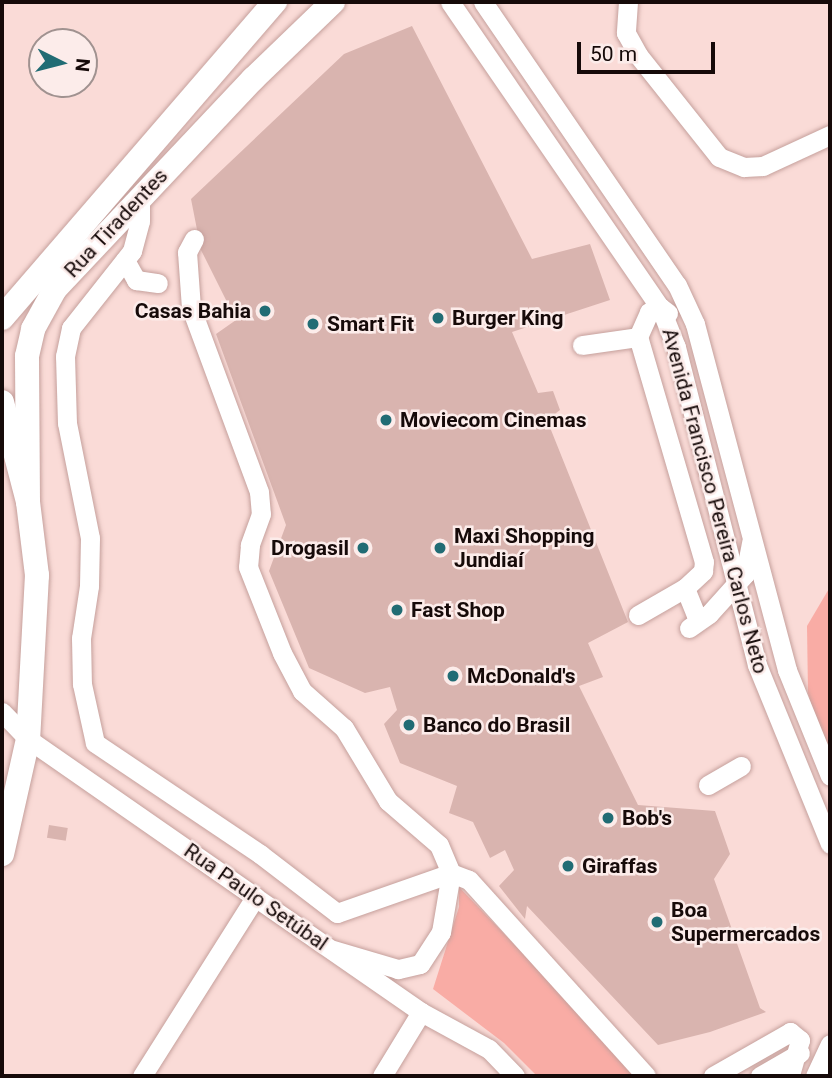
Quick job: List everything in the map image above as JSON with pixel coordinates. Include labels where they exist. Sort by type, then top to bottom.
[{"type":"main road","name":"Rua Tiradentes","points":[[2,318],[275,2]]},
{"type":"main road","name":"Rua Tiradentes","points":[[28,502],[31,464],[25,415],[33,329],[55,289],[140,197],[329,5]]},
{"type":"main road","points":[[2,402],[28,502],[37,575],[28,739],[2,854]]},
{"type":"main road","points":[[5,713],[32,692]]},
{"type":"street","name":"Avenida Francisco Pereira Carlos Neto","points":[[450,2],[660,307],[676,346],[734,584],[757,665],[830,844]]},
{"type":"street","name":"Avenida Francisco Pereira Carlos Neto","points":[[483,2],[677,285],[706,359],[787,670],[830,776]]},
{"type":"street","points":[[628,2],[626,33],[638,55],[719,157],[744,167],[762,166],[830,135]]},
{"type":"street","points":[[140,197],[137,237],[125,260],[71,328],[65,356],[67,423],[90,538],[89,586],[81,638],[82,684],[95,743],[260,854],[337,913],[451,873],[469,880],[646,1076]]},
{"type":"street","points":[[194,239],[187,252],[191,307],[259,492],[261,514],[250,545],[248,567],[278,643],[302,691],[344,728],[387,801],[439,845],[451,873],[442,932],[420,964],[398,969],[333,950]]},
{"type":"street","points":[[125,260],[136,280],[158,283]]},
{"type":"street","points":[[638,615],[685,587],[703,571],[705,562],[638,337],[649,312],[660,307],[693,335],[706,359]]},
{"type":"street","points":[[582,345],[638,337]]},
{"type":"street","points":[[685,587],[693,625],[734,584],[749,562],[752,534]]},
{"type":"street","name":"Rua Paulo Setúbal","points":[[5,713],[28,739],[421,1012],[489,1049],[515,1076]]},
{"type":"street","points":[[812,729],[810,753],[819,796],[814,805]]},
{"type":"street","points":[[708,785],[741,766]]},
{"type":"street","points":[[142,1076],[256,897]]},
{"type":"street","points":[[382,1076],[421,1012]]},
{"type":"street","points":[[725,1073],[790,1032],[800,1040],[800,1053],[790,1076]]},
{"type":"street","points":[[814,1076],[830,1044]]},
{"type":"street","points":[[760,1076],[800,1053]]},
{"type":"shaded area","points":[[830,587],[830,768],[808,693],[807,626]]},
{"type":"shaded area","points":[[459,887],[641,1076],[537,1076],[504,1043],[433,989],[459,907]]},
{"type":"building","name":"Maxi Shopping Jundiaí","points":[[412,26],[532,259],[590,244],[610,300],[512,332],[538,393],[553,391],[560,410],[547,420],[628,622],[588,643],[603,677],[579,686],[638,805],[715,811],[730,854],[714,879],[760,1008],[766,1012],[710,1032],[658,1045],[527,906],[525,919],[499,886],[514,870],[505,850],[490,858],[473,822],[449,813],[457,786],[400,763],[384,724],[397,710],[390,687],[365,693],[309,668],[269,571],[286,525],[216,334],[236,320],[201,250],[191,199],[344,54]]},
{"type":"building","points":[[49,825],[68,828],[66,841],[47,838]]},
{"type":"place","name":"Casas Bahia","points":[[265,311]]},
{"type":"place","name":"Burger King","points":[[438,318]]},
{"type":"place","name":"Smart Fit","points":[[313,324]]},
{"type":"place","name":"Moviecom Cinemas","points":[[386,420]]},
{"type":"place","name":"Drogasil","points":[[363,548]]},
{"type":"place","name":"Maxi Shopping Jundiaí","points":[[440,548]]},
{"type":"place","name":"Fast Shop","points":[[397,610]]},
{"type":"place","name":"McDonald's","points":[[453,676]]},
{"type":"place","name":"Banco do Brasil","points":[[409,725]]},
{"type":"place","name":"Bob's","points":[[608,818]]},
{"type":"place","name":"Giraffas","points":[[568,866]]},
{"type":"place","name":"Boa Supermercados","points":[[657,922]]}]
